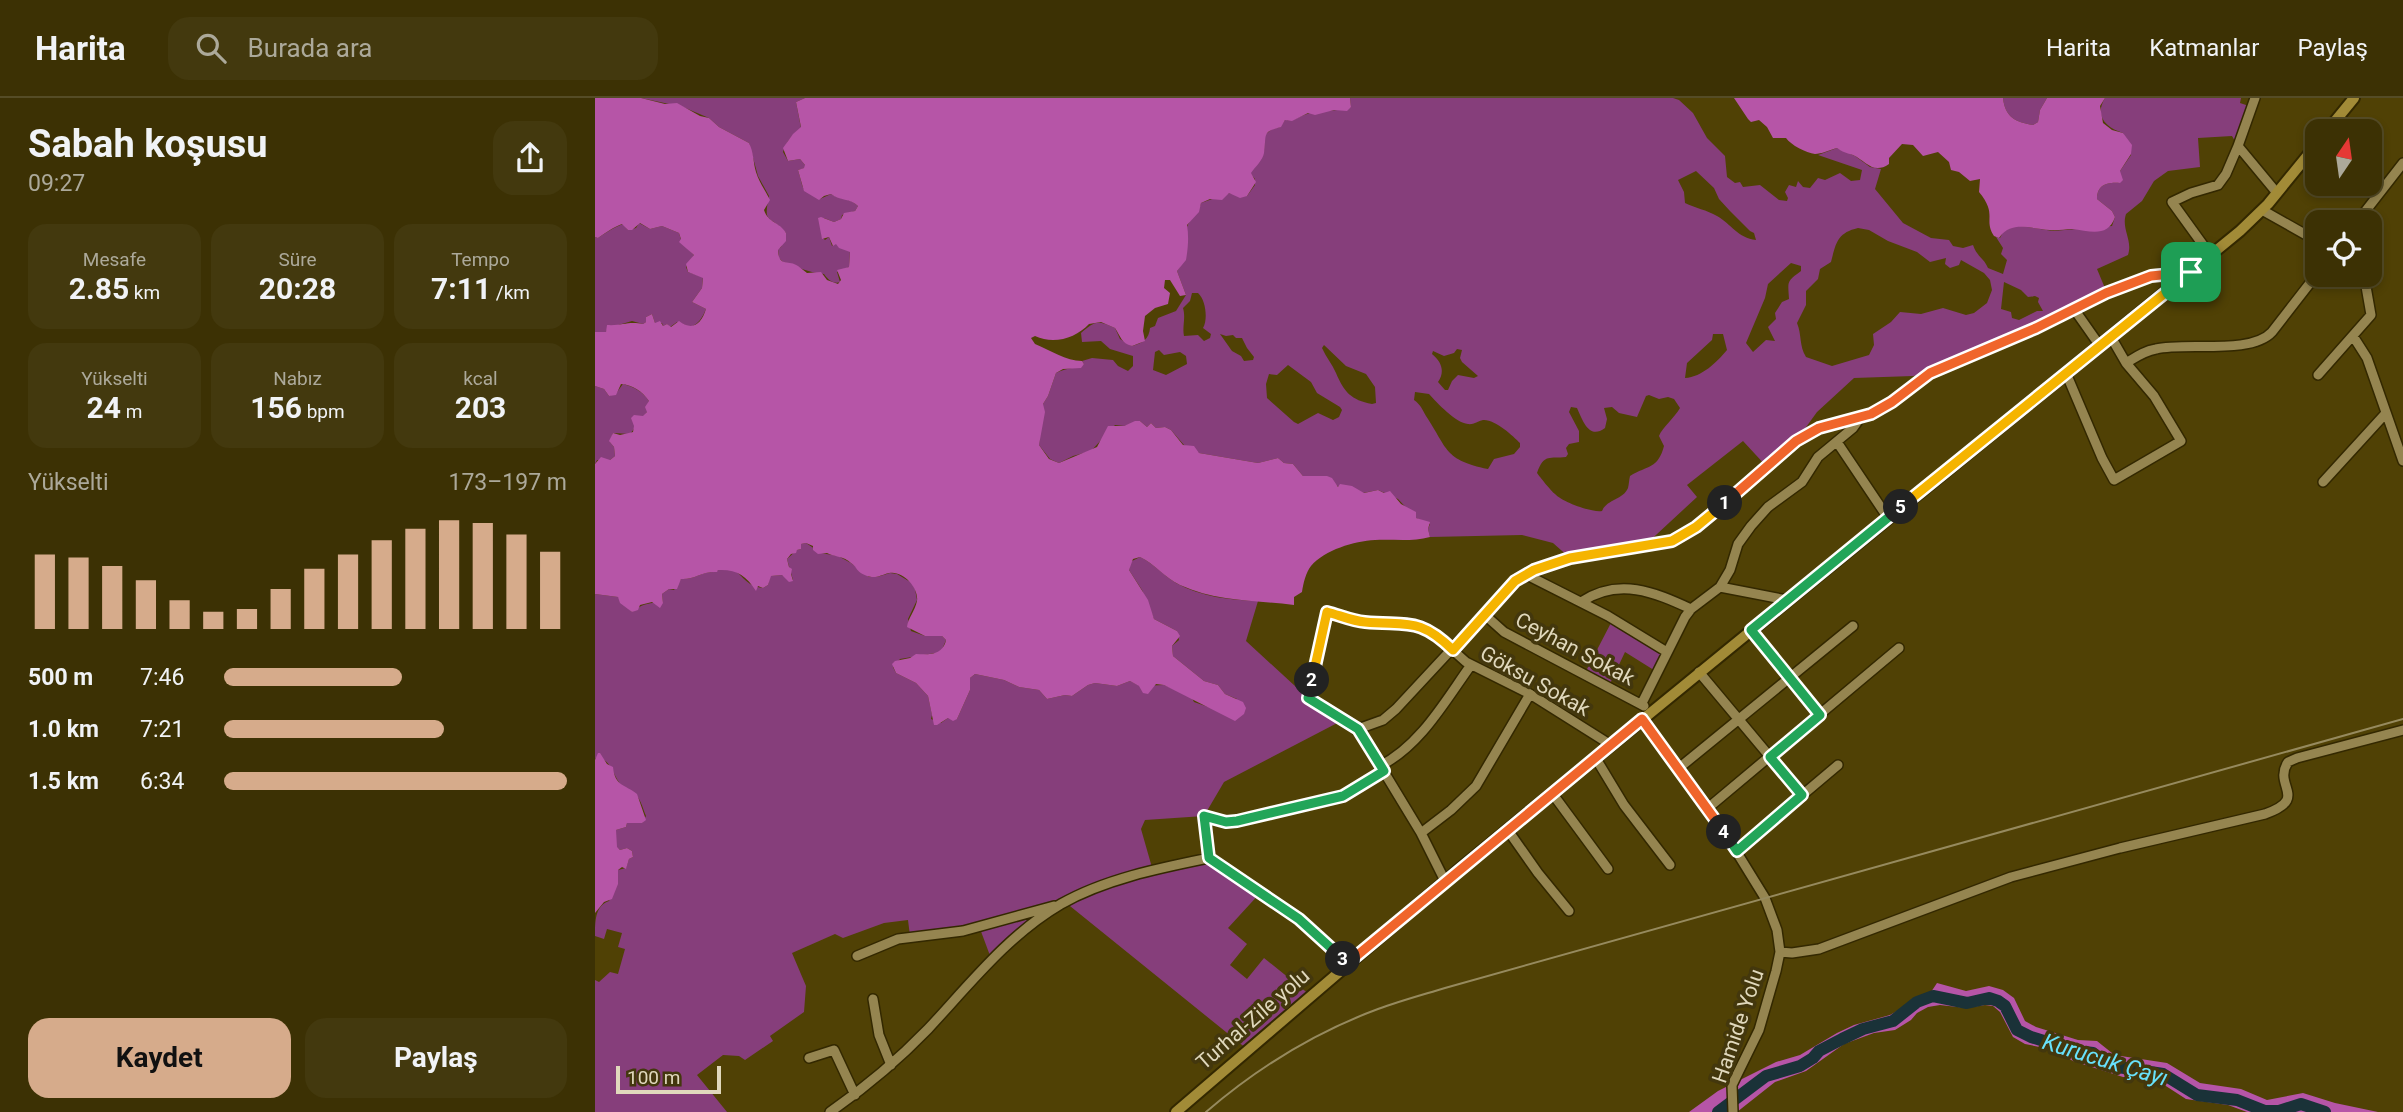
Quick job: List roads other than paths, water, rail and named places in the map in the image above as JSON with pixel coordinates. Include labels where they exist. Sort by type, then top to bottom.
[{"type":"main road","points":[[2335,119],[2349,99]]},
{"type":"main road","name":"Turhal-Zile yolu","points":[[1176,1112],[1445,881],[2211,256],[2262,211],[2305,159]]},
{"type":"street","points":[[2211,256],[2172,202],[2218,185],[2230,166],[2255,98]]},
{"type":"street","points":[[2238,146],[2277,193]]},
{"type":"street","points":[[2366,210],[2403,163]]},
{"type":"street","points":[[2262,211],[2305,234]]},
{"type":"street","points":[[1445,881],[1421,833],[1358,729],[1383,720],[1453,650],[1515,581],[1525,574],[1570,558],[1672,541],[1704,521],[1796,441],[1819,428],[1860,418],[1892,402],[1930,373],[2151,276],[2191,272]]},
{"type":"street","points":[[2126,363],[2140,354],[2156,349],[2221,346],[2264,339],[2273,332],[2307,287]]},
{"type":"street","points":[[2318,375],[2372,312],[2367,287]]},
{"type":"street","points":[[2074,309],[2100,346]]},
{"type":"street","points":[[2353,336],[2367,358],[2403,461]]},
{"type":"street","points":[[2066,373],[2096,447],[2114,480],[2181,441],[2154,397],[2126,363],[2111,337]]},
{"type":"street","points":[[2323,482],[2386,413]]},
{"type":"street","points":[[1642,703],[1691,609],[1720,587],[1730,570],[1738,544],[1751,526],[1768,507],[1802,482],[1814,463],[1860,418]]},
{"type":"street","points":[[1837,442],[1888,518]]},
{"type":"street","points":[[1525,574],[1581,602],[1667,652]]},
{"type":"street","points":[[1720,587],[1787,600]]},
{"type":"street","points":[[1581,602],[1603,591],[1629,588],[1659,594],[1691,609]]},
{"type":"street","name":"Göksu Sokak","points":[[1358,729],[1308,698],[1327,612],[1356,621],[1421,626],[1436,635],[1471,665],[1530,694],[1611,745]]},
{"type":"street","name":"Ceyhan Sokak","points":[[1485,615],[1504,632],[1642,703],[1646,716],[1737,851],[1768,905],[1777,930],[1780,952]]},
{"type":"street","points":[[1679,768],[1853,626]]},
{"type":"street","points":[[1751,630],[1820,715]]},
{"type":"street","points":[[1708,808],[1899,648]]},
{"type":"street","points":[[1209,858],[1204,816],[1226,822],[1237,821],[1343,796],[1407,747],[1426,727],[1471,665]]},
{"type":"street","points":[[1699,672],[1802,795]]},
{"type":"street","points":[[1421,833],[1451,810],[1475,786],[1530,694]]},
{"type":"street","points":[[1780,952],[1819,949],[2011,877],[2277,810],[2285,805],[2288,799],[2284,775],[2288,762],[2403,730]]},
{"type":"street","points":[[1595,757],[1623,805],[1670,865]]},
{"type":"street","points":[[1737,851],[1838,765]]},
{"type":"street","points":[[1552,793],[1608,869]]},
{"type":"street","points":[[1507,830],[1569,911]]},
{"type":"street","points":[[857,956],[898,939],[963,931],[1060,904],[1117,881],[1209,858],[1299,919],[1348,963]]},
{"type":"street","points":[[830,1112],[891,1065],[929,1028],[961,990],[1020,934],[1060,904]]},
{"type":"street","name":"Hamide Yolu","points":[[1733,1112],[1731,1093],[1734,1079],[1759,1030],[1780,952]]},
{"type":"street","points":[[873,999],[883,1047],[891,1065]]},
{"type":"street","points":[[809,1058],[834,1050],[855,1095]]},
{"type":"waterway","name":"Kurucuk Çayı","points":[[1718,1112],[1766,1076],[1800,1066],[1819,1051],[1863,1029],[1893,1021],[1917,1002],[1933,996],[1967,1003],[1989,998],[1998,1001],[2005,1006],[2017,1030],[2031,1037],[2076,1051],[2093,1053],[2106,1064],[2163,1074],[2197,1095],[2237,1100],[2265,1111],[2279,1111],[2301,1104],[2325,1112]]},
{"type":"railway","points":[[1206,1112],[1287,1053],[1355,1018],[1395,1003],[2403,719]]}]
